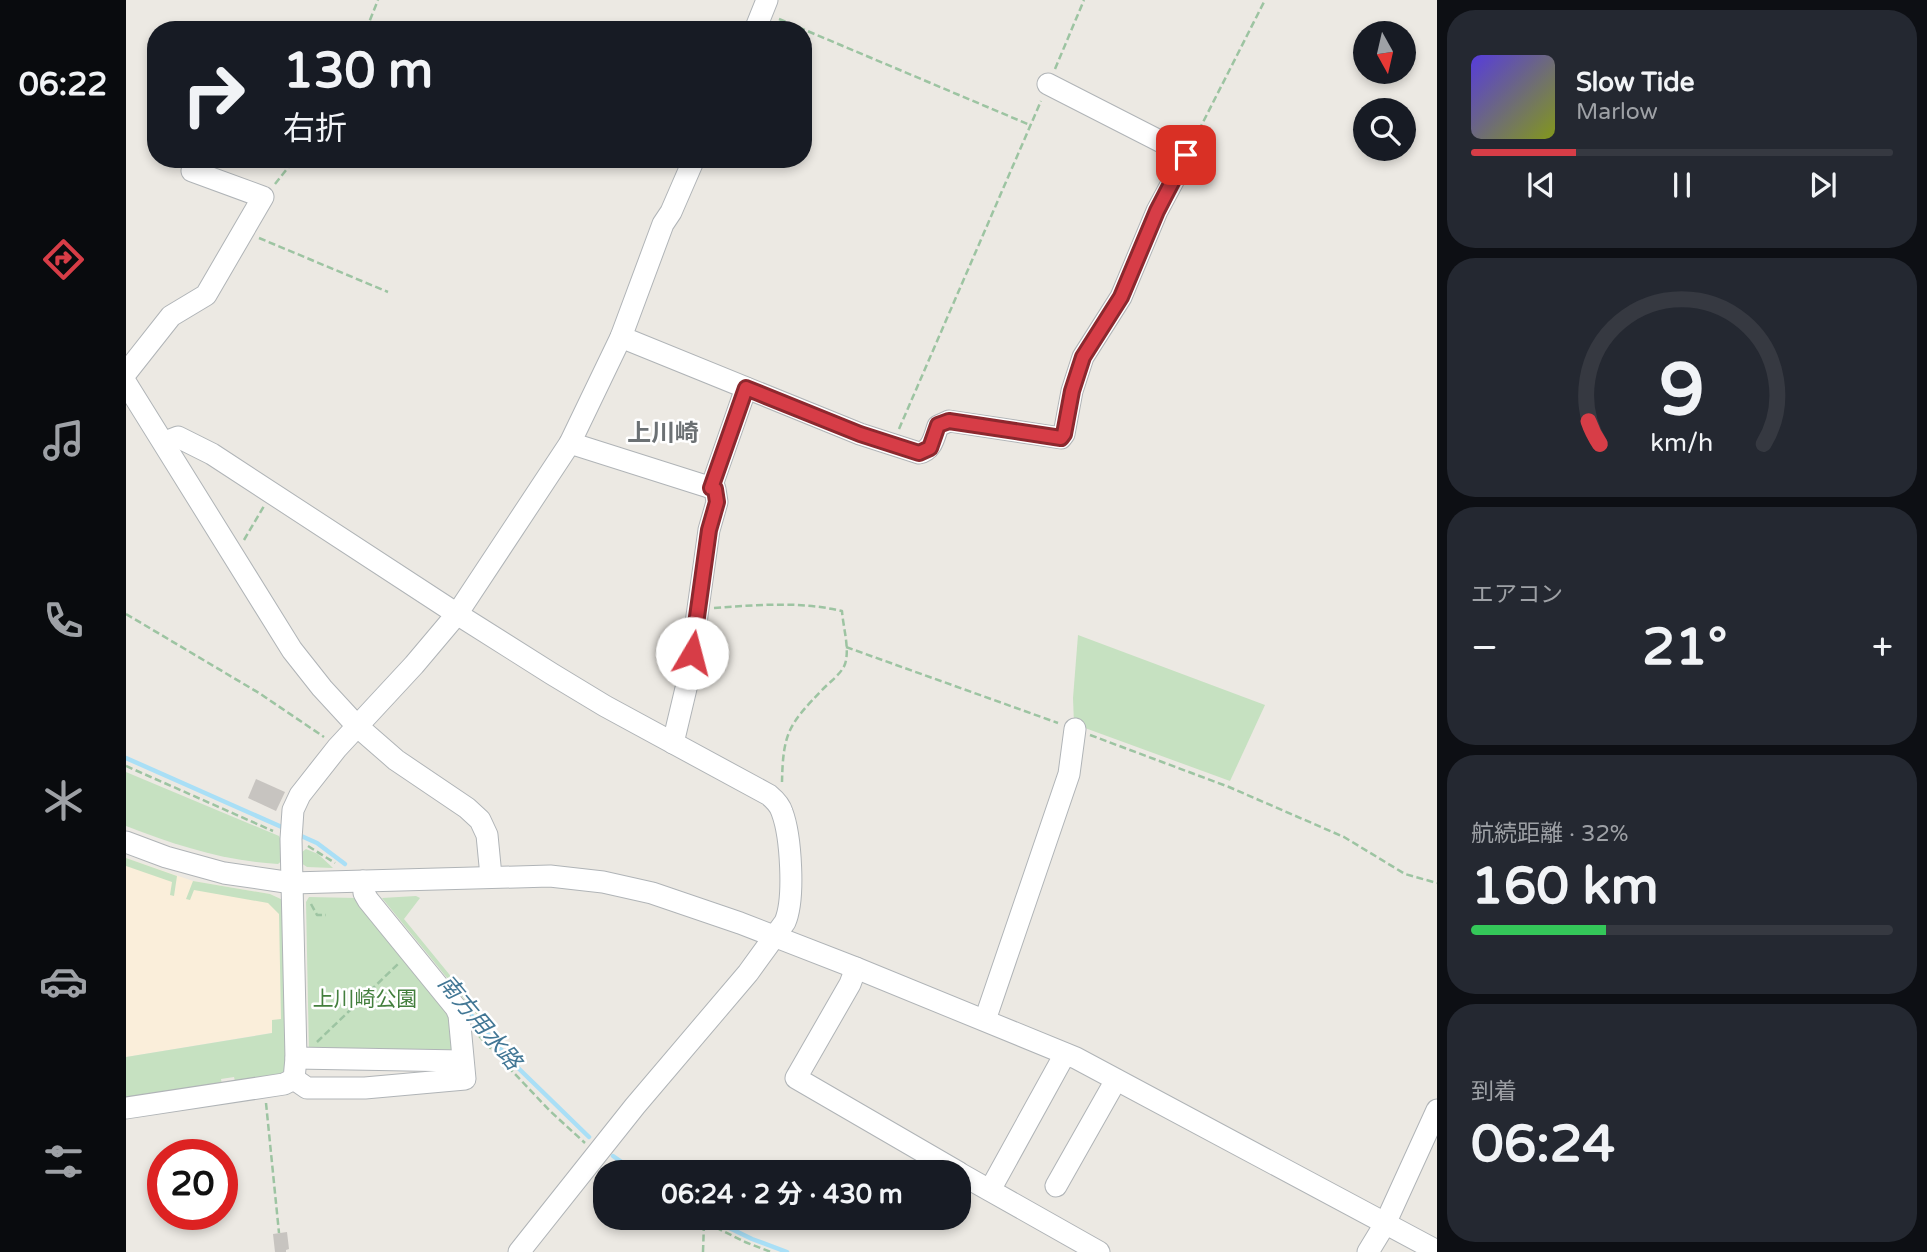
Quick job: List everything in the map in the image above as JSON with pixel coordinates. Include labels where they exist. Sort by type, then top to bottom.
[{"type":"street","points":[[621,337],[746,388],[919,453],[930,448],[938,425],[949,421],[1061,438],[1083,357],[1121,297],[1157,211],[1186,155],[1048,84]]},
{"type":"street","points":[[363,881],[368,900],[459,1015],[465,1079],[385,1088],[307,1088],[300,1062],[291,819],[295,804],[337,748],[414,666],[457,614],[570,443],[621,337],[663,224],[690,168]]},
{"type":"street","points":[[126,373],[172,316],[206,296],[263,197],[192,171]]},
{"type":"street","points":[[126,383],[292,650],[357,726],[396,760],[467,808],[480,820],[487,835],[491,876]]},
{"type":"street","points":[[711,488],[746,388]]},
{"type":"street","points":[[165,442],[178,437],[212,454],[457,614],[605,706],[769,795],[777,802],[784,819],[792,889],[789,913],[782,928],[748,973],[597,1152],[519,1252]]},
{"type":"street","points":[[570,443],[715,489],[717,496],[709,530],[688,680],[673,743]]},
{"type":"street","points":[[985,1020],[1069,774],[1075,729]]},
{"type":"street","points":[[126,842],[166,857],[224,873],[292,883],[491,876],[568,877],[627,886],[695,907],[856,968],[1065,1054],[1437,1251]]},
{"type":"street","points":[[856,968],[850,984],[796,1078],[937,1160]]},
{"type":"street","points":[[990,1190],[1065,1054]]},
{"type":"street","points":[[300,1062],[462,1062]]},
{"type":"street","points":[[126,1108],[284,1084],[300,1062]]},
{"type":"street","points":[[1056,1186],[1116,1080]]},
{"type":"street","points":[[1368,1252],[1385,1224],[1437,1110]]},
{"type":"street","points":[[971,1180],[1099,1252]]},
{"type":"path","points":[[369,21],[377,0]]},
{"type":"path","points":[[891,444],[1084,0]]},
{"type":"path","points":[[1186,155],[1265,0]]},
{"type":"path","points":[[761,14],[778,21]]},
{"type":"path","points":[[812,35],[1030,125]]},
{"type":"path","points":[[263,197],[287,168]]},
{"type":"path","points":[[243,232],[388,292]]},
{"type":"path","points":[[234,558],[272,492]]},
{"type":"path","points":[[698,609],[785,603],[842,611],[845,666],[802,710],[787,733],[783,750],[782,792],[777,802]]},
{"type":"path","points":[[126,614],[259,693],[337,748]]},
{"type":"path","points":[[846,647],[1075,729],[1242,793],[1344,837],[1405,874],[1437,883]]},
{"type":"path","points":[[126,766],[315,849],[336,864],[340,882]]},
{"type":"path","points":[[307,899],[317,915],[326,915]]},
{"type":"path","points":[[300,1062],[411,952]]},
{"type":"path","points":[[459,1015],[550,1111],[609,1160]]},
{"type":"path","points":[[264,1086],[279,1233]]},
{"type":"path","points":[[703,1252],[704,1230]]},
{"type":"path","points":[[720,1230],[771,1252]]},
{"type":"shaded area","points":[[126,858],[193,881],[270,894],[283,900],[289,1030],[126,1057]]},
{"type":"green space","points":[[1078,635],[1265,705],[1230,781],[1074,724],[1073,698]]},
{"type":"green space","points":[[126,772],[279,836],[284,848],[284,859],[278,864],[219,856],[181,846],[126,826]]},
{"type":"green space","points":[[306,849],[318,854],[333,868],[307,867],[298,861],[297,856]]},
{"type":"green space","points":[[126,858],[177,876],[174,896],[170,895],[172,882],[126,866]]},
{"type":"green space","points":[[193,881],[270,894],[283,900],[287,1069],[280,1074],[235,1081],[234,1077],[221,1079],[222,1085],[126,1100],[126,1057],[272,1033],[272,1020],[281,1019],[279,914],[268,903],[194,890],[190,900],[186,899]]},
{"type":"green space","name":"上川崎公園","points":[[309,897],[356,898],[451,1018],[456,1054],[309,1054],[306,902]]},
{"type":"green space","points":[[382,898],[420,898],[404,919],[489,1023],[487,1027]]},
{"type":"building","points":[[256,779],[285,792],[276,811],[248,798]]},
{"type":"building","points":[[287,1232],[289,1249],[286,1252],[275,1252],[273,1234]]},
{"type":"waterway","name":"南方用水路","points":[[126,758],[284,828]]},
{"type":"waterway","name":"南方用水路","points":[[299,835],[317,843],[345,864]]},
{"type":"waterway","name":"南方用水路","points":[[466,1009],[512,1062],[589,1137]]},
{"type":"waterway","name":"南方用水路","points":[[613,1156],[619,1160]]},
{"type":"waterway","name":"南方用水路","points":[[734,1230],[787,1252]]},
{"type":"district","name":"上川崎","points":[[663,433]]},
{"type":"route","points":[[692,653],[709,530],[717,502],[717,492],[711,488],[746,388],[860,434],[919,453],[930,448],[938,425],[949,421],[1061,438],[1083,357],[1121,297],[1157,211],[1186,155]]}]
